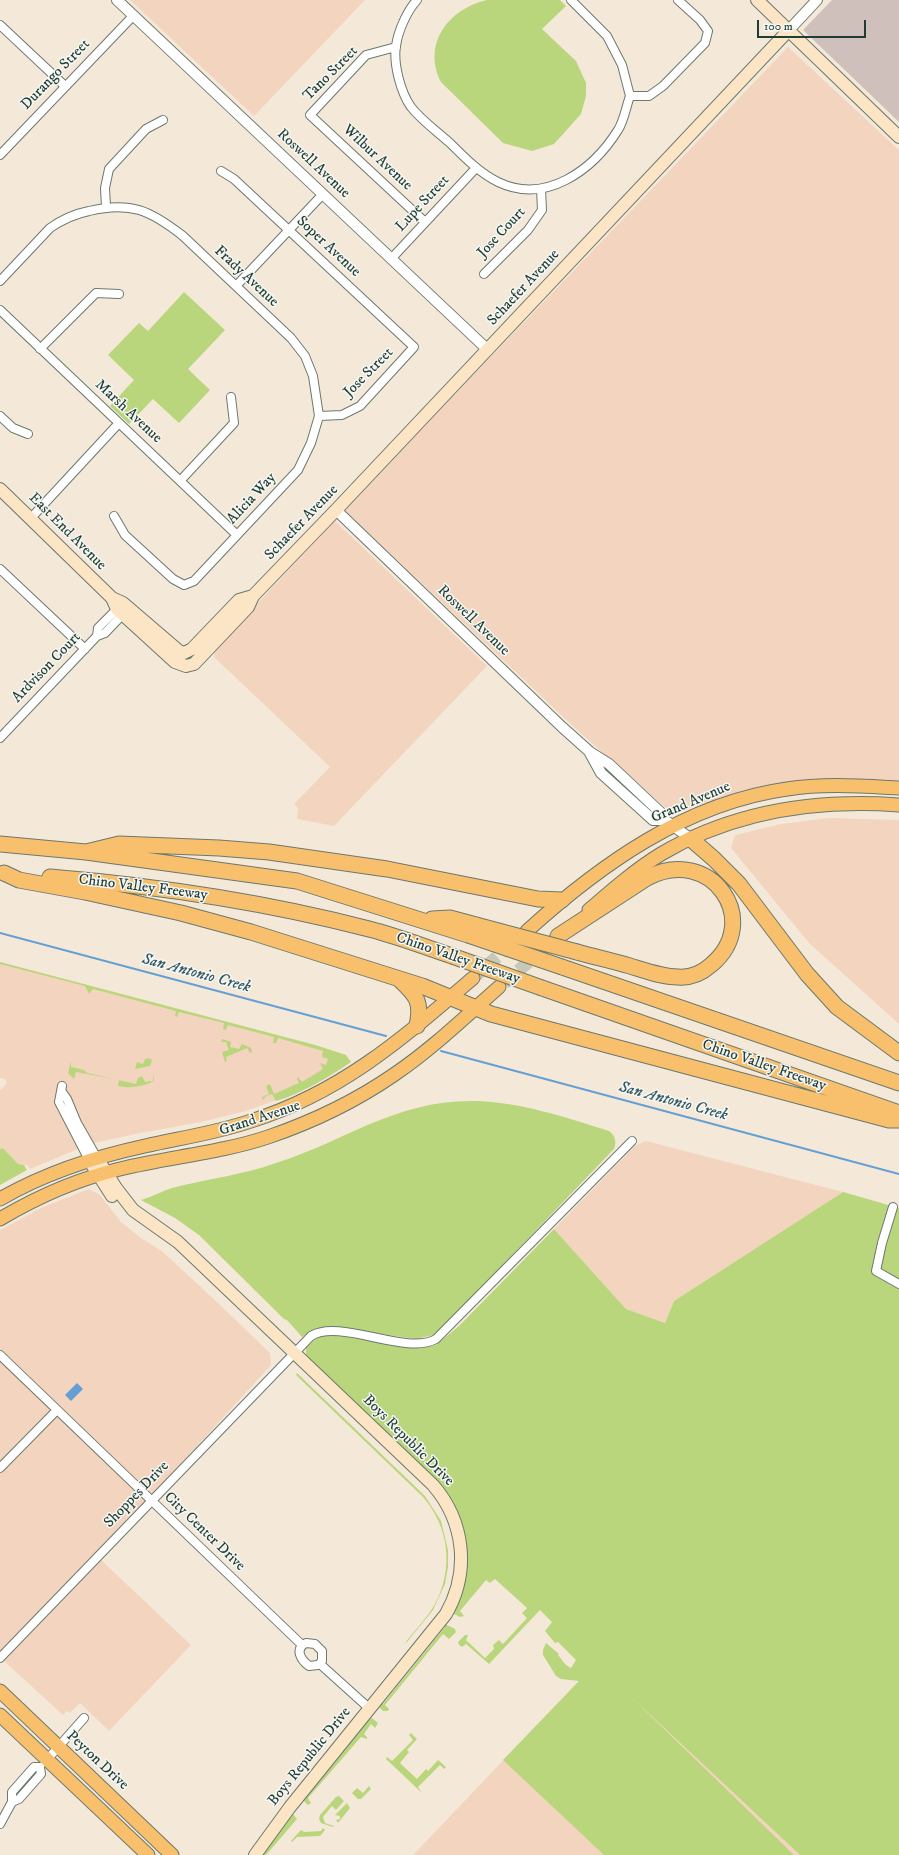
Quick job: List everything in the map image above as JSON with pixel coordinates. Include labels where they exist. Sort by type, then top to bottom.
[{"type":"highway","points":[[691,839],[739,884],[807,974],[837,1007],[899,1053]]},
{"type":"highway","name":"Chino Valley Freeway","points":[[0,844],[86,852],[297,881],[419,919],[472,930],[562,967],[899,1083]]},
{"type":"highway","points":[[86,852],[119,844],[219,848],[269,852],[387,869],[543,900],[562,900]]},
{"type":"highway","points":[[472,930],[577,952],[659,975],[678,977],[692,976],[706,970],[726,949],[733,930],[731,912],[726,896],[715,883],[698,872],[686,869],[659,872],[647,878],[556,938]]},
{"type":"highway","points":[[2,873],[19,880],[91,893],[181,913],[251,932],[397,978],[491,1014],[889,1120],[899,1120]]},
{"type":"highway","name":"Chino Valley Freeway","points":[[2,873],[124,883],[214,896],[322,917],[371,929],[899,1113]]},
{"type":"highway","points":[[397,978],[414,994],[418,1001],[419,1010],[417,1026]]},
{"type":"main road","points":[[757,0],[899,137]]},
{"type":"main road","name":"Schaefer Avenue","points":[[180,665],[186,666],[194,664],[248,607],[253,596],[488,350],[788,31]]},
{"type":"main road","name":"East End Avenue","points":[[0,489],[180,665]]},
{"type":"main road","name":"Schaefer Avenue","points":[[184,653],[192,649],[239,600],[253,596]]},
{"type":"main road","name":"East End Avenue","points":[[120,607],[179,651],[184,653]]},
{"type":"main road","name":"Grand Avenue","points":[[527,931],[562,900],[623,854],[669,823],[735,801],[774,791],[830,785],[899,788]]},
{"type":"main road","points":[[556,938],[639,869],[662,854],[691,839],[740,820],[761,813],[785,808],[820,805],[899,805]]},
{"type":"main road","name":"Grand Avenue","points":[[0,1199],[41,1178],[93,1159],[144,1146],[215,1132],[260,1118],[320,1093],[379,1056],[473,978]]},
{"type":"main road","name":"Grand Avenue","points":[[0,1218],[44,1196],[102,1174],[221,1149],[279,1133],[314,1119],[350,1101],[408,1064],[499,987]]},
{"type":"main road","name":"Boys Republic Drive","points":[[93,1159],[102,1174],[133,1210],[175,1240],[291,1355],[436,1489],[451,1511],[460,1538],[462,1554],[460,1575],[450,1608],[434,1630],[367,1706],[274,1817],[247,1855]]},
{"type":"main road","name":"Peyton Drive","points":[[0,1691],[172,1855]]},
{"type":"main road","name":"Boys Republic Drive","points":[[255,1855],[367,1706]]},
{"type":"main road","points":[[0,1715],[44,1764],[148,1855]]},
{"type":"street","name":"Roswell Avenue","points":[[117,0],[488,350]]},
{"type":"street","points":[[417,0],[402,25],[396,47],[398,78],[411,107],[476,168],[500,182],[518,188],[541,188],[571,179],[598,156],[618,130],[630,96],[622,65],[607,36],[571,0]]},
{"type":"street","points":[[630,96],[649,96],[663,86],[705,43],[708,31],[700,20],[678,0]]},
{"type":"street","name":"Schaefer Avenue","points":[[788,31],[817,0]]},
{"type":"street","name":"Durango Street","points":[[0,155],[134,16]]},
{"type":"street","points":[[0,25],[65,86]]},
{"type":"street","name":"Tano Street","points":[[310,115],[366,55],[396,47]]},
{"type":"street","name":"Wilbur Avenue","points":[[310,115],[425,222]]},
{"type":"street","points":[[106,207],[105,188],[109,169],[146,128],[163,120]]},
{"type":"street","name":"Lupe Street","points":[[391,259],[476,168]]},
{"type":"street","name":"Soper Avenue","points":[[221,171],[234,179],[414,347]]},
{"type":"street","name":"Jose Court","points":[[484,274],[528,230],[542,210],[541,188]]},
{"type":"street","points":[[236,286],[323,194]]},
{"type":"street","name":"Frady Avenue","points":[[0,281],[50,228],[60,221],[74,215],[106,207],[126,206],[146,212],[166,223],[182,236],[291,338],[305,356],[313,376],[319,416]]},
{"type":"street","points":[[40,349],[96,293],[119,294]]},
{"type":"street","name":"Marsh Avenue","points":[[0,310],[237,535]]},
{"type":"street","name":"Jose Street","points":[[319,416],[342,415],[360,406],[414,347]]},
{"type":"street","points":[[180,481],[234,423],[231,397]]},
{"type":"street","points":[[0,416],[13,428],[28,434]]},
{"type":"street","name":"Alicia Way","points":[[114,516],[125,535],[173,579],[184,585],[194,581],[298,470],[311,443],[319,416]]},
{"type":"street","points":[[31,518],[119,423]]},
{"type":"street","name":"Roswell Avenue","points":[[336,510],[590,752],[601,773],[652,820],[669,823],[691,839]]},
{"type":"street","points":[[0,569],[85,648]]},
{"type":"street","name":"Ardvison Court","points":[[0,738],[97,636],[98,628],[120,607]]},
{"type":"street","points":[[62,1089],[68,1099],[93,1159]]},
{"type":"street","name":"Shoppes Drive","points":[[0,1658],[311,1336],[326,1330],[421,1344],[436,1339],[632,1141]]},
{"type":"street","points":[[893,1207],[882,1243],[876,1271],[899,1284]]},
{"type":"street","name":"City Center Drive","points":[[0,1355],[302,1645]]},
{"type":"street","points":[[0,1468],[56,1410]]},
{"type":"street","points":[[311,1643],[319,1647],[323,1656],[320,1664],[314,1666],[305,1663],[300,1655],[302,1645],[311,1643]]},
{"type":"street","points":[[320,1664],[367,1706]]},
{"type":"street","points":[[0,1824],[12,1802],[12,1792],[16,1786],[34,1767],[44,1764],[84,1718]]},
{"type":"shaded area","points":[[130,0],[365,0],[254,116]]},
{"type":"shaded area","points":[[832,0],[899,0],[899,122],[803,30]]},
{"type":"shaded area","points":[[788,47],[899,150],[899,780],[822,779],[772,784],[740,791],[676,813],[668,810],[576,729],[344,510]]},
{"type":"shaded area","points":[[335,521],[487,666],[334,826],[297,819],[298,808],[294,804],[330,767],[214,657],[216,647]]},
{"type":"shaded area","points":[[829,818],[899,820],[899,1024],[810,944],[731,848],[735,835],[781,824]]},
{"type":"shaded area","points":[[0,962],[315,1045],[346,1055],[351,1062],[329,1077],[299,1092],[246,1111],[201,1122],[90,1144],[30,1169],[27,1165],[18,1164],[3,1148],[0,1149],[0,1090],[7,1083],[6,1080],[0,1078]]},
{"type":"shaded area","points":[[646,1141],[843,1192],[674,1301],[665,1323],[626,1309],[554,1229],[635,1146]]},
{"type":"shaded area","points":[[89,1189],[100,1195],[121,1222],[141,1238],[163,1252],[270,1353],[271,1365],[105,1547],[77,1573],[0,1653],[0,1230],[43,1207]]},
{"type":"shaded area","points":[[101,1560],[191,1645],[109,1731],[80,1703],[70,1713],[67,1711],[63,1715],[4,1661]]},
{"type":"shaded area","points":[[596,1663],[800,1855],[413,1855]]},
{"type":"green space","points":[[487,0],[560,0],[566,6],[542,29],[576,61],[586,83],[586,96],[581,114],[554,144],[532,151],[503,143],[441,82],[436,68],[435,54],[437,42],[442,30],[450,20],[461,11]]},
{"type":"green space","points":[[184,292],[225,330],[188,369],[210,390],[179,423],[153,399],[129,424],[110,406],[134,380],[108,355],[139,323],[148,331]]},
{"type":"green space","points":[[0,962],[315,1045],[346,1055],[351,1062],[296,1094],[276,1101],[272,1094],[266,1096],[263,1100],[262,1097],[269,1094],[266,1086],[270,1084],[274,1094],[299,1083],[297,1079],[298,1077],[302,1082],[323,1069],[320,1063],[326,1065],[328,1059],[322,1057],[323,1051],[278,1038],[276,1043],[273,1043],[274,1037],[228,1025],[226,1030],[223,1029],[224,1023],[179,1012],[177,1017],[175,1016],[176,1011],[93,989],[89,994],[85,986],[0,964]]},
{"type":"green space","points":[[222,1039],[231,1042],[230,1047],[239,1049],[242,1044],[251,1048],[252,1052],[250,1053],[247,1048],[226,1057],[227,1061],[225,1062],[222,1052],[229,1050],[226,1042],[221,1042]]},
{"type":"green space","points":[[149,1058],[152,1060],[150,1066],[135,1069],[137,1062],[143,1064],[145,1059]]},
{"type":"green space","points":[[71,1061],[71,1067],[84,1070],[87,1073],[114,1079],[76,1072],[74,1079],[68,1073]]},
{"type":"green space","points":[[153,1074],[154,1081],[142,1086],[127,1087],[118,1086],[119,1080],[136,1084],[138,1078],[142,1076],[145,1082],[153,1081]]},
{"type":"green space","points":[[474,1101],[526,1107],[609,1131],[614,1137],[615,1146],[614,1149],[446,1324],[433,1335],[416,1339],[328,1326],[315,1329],[302,1337],[287,1320],[284,1319],[199,1235],[175,1218],[141,1200],[172,1188],[250,1171],[276,1163],[395,1114],[446,1102]]},
{"type":"green space","points":[[3,1148],[18,1164],[24,1165],[27,1170],[0,1185],[0,1149]]},
{"type":"green space","points":[[843,1192],[899,1208],[899,1855],[800,1855],[628,1694],[794,1855],[604,1855],[503,1760],[579,1681],[561,1679],[556,1676],[543,1655],[543,1650],[546,1643],[559,1654],[558,1655],[569,1667],[571,1668],[576,1660],[558,1642],[555,1643],[545,1631],[552,1622],[540,1610],[489,1664],[466,1644],[462,1647],[459,1645],[458,1642],[465,1635],[468,1635],[466,1640],[485,1658],[494,1649],[493,1645],[499,1640],[503,1644],[527,1618],[522,1613],[527,1608],[495,1579],[490,1583],[486,1580],[460,1611],[464,1616],[460,1617],[454,1614],[459,1519],[306,1357],[306,1348],[318,1337],[332,1335],[420,1348],[436,1345],[459,1326],[554,1229],[626,1309],[665,1323],[674,1301]]},
{"type":"green space","points":[[297,1373],[425,1496],[441,1521],[448,1550],[448,1567],[445,1584],[433,1610],[405,1643],[425,1619],[435,1604],[445,1576],[446,1548],[439,1521],[423,1497],[296,1375]]},
{"type":"green space","points":[[445,1624],[455,1629],[456,1632],[449,1639],[443,1634],[385,1705],[389,1709],[388,1711],[383,1711],[379,1707],[381,1703],[383,1704],[445,1627]]},
{"type":"green space","points":[[372,1718],[378,1723],[375,1728],[371,1724],[364,1734],[367,1739],[361,1737],[308,1798],[311,1803],[308,1805],[303,1800],[369,1719]]},
{"type":"green space","points":[[411,1733],[417,1739],[407,1750],[409,1752],[400,1763],[417,1779],[426,1769],[428,1771],[438,1760],[446,1767],[444,1769],[440,1765],[418,1787],[422,1793],[386,1759],[387,1757],[392,1761],[413,1740],[409,1735]]},
{"type":"green space","points":[[369,1786],[371,1789],[361,1799],[358,1799],[352,1793],[357,1788],[363,1793]]},
{"type":"green space","points":[[339,1796],[344,1801],[336,1810],[332,1806],[323,1817],[325,1823],[334,1826],[321,1823],[319,1819],[320,1815],[336,1797]]},
{"type":"green space","points":[[347,1803],[350,1808],[338,1823],[336,1820],[340,1819],[340,1816],[335,1815]]},
{"type":"green space","points":[[293,1814],[297,1819],[266,1855],[261,1855]]},
{"type":"green space","points":[[323,1828],[325,1830],[320,1836],[297,1837],[292,1842],[291,1841],[301,1830],[304,1832],[321,1831]]},
{"type":"water","points":[[77,1383],[83,1389],[71,1401],[65,1395]]},
{"type":"waterway","name":"San Antonio Creek","points":[[0,933],[386,1036]]},
{"type":"waterway","name":"San Antonio Creek","points":[[441,1051],[899,1174]]},
{"type":"tunnel","points":[[504,983],[554,940]]},
{"type":"tunnel","points":[[473,978],[513,943]]}]
